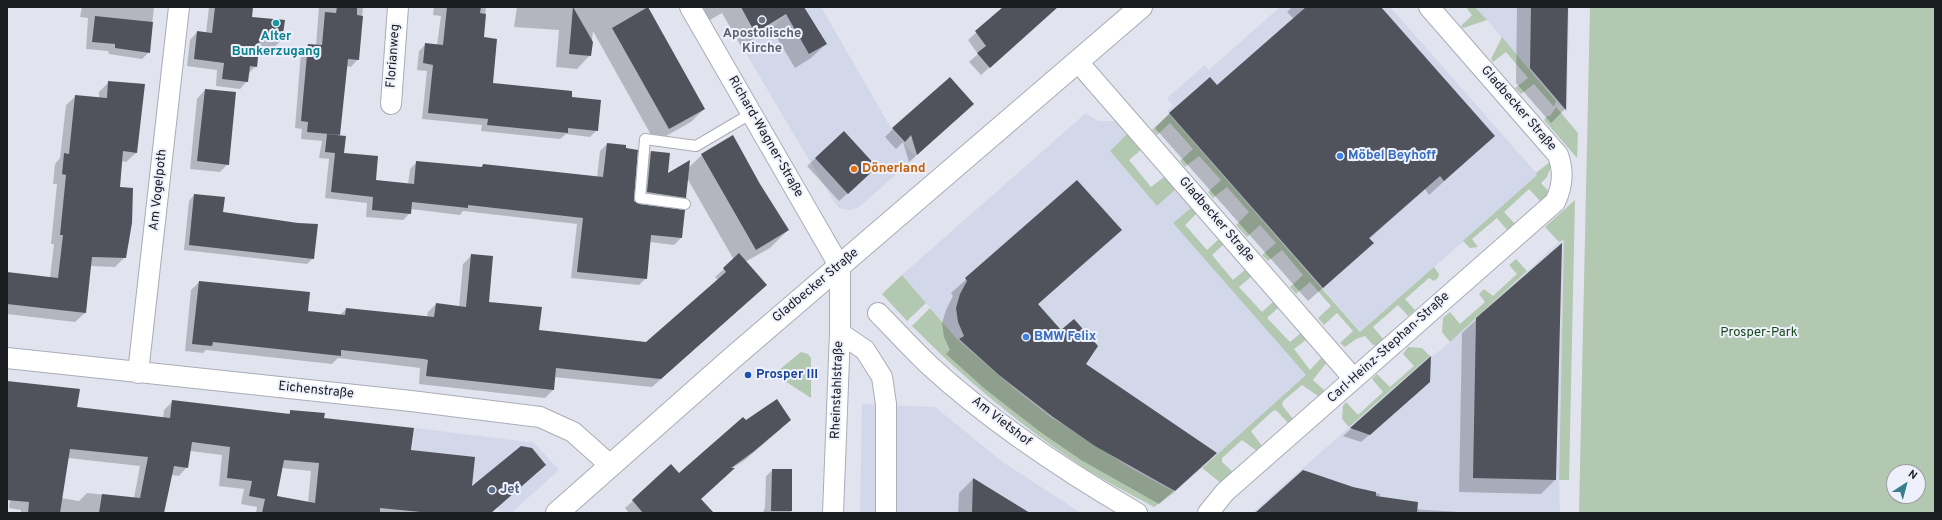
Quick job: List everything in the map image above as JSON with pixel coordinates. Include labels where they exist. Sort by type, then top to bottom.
[{"type":"main road","name":"Gladbecker Straße","points":[[556,513],[730,360],[1141,7]]},
{"type":"street","name":"Am Vogelpoth","points":[[138,372],[178,7]]},
{"type":"street","name":"Florianweg","points":[[391,104],[398,7]]},
{"type":"street","name":"Richard-Wagner-Straße","points":[[690,7],[840,267]]},
{"type":"street","name":"Gladbecker Straße","points":[[1429,7],[1558,155],[1562,167],[1563,180]]},
{"type":"street","name":"Gladbecker Straße","points":[[1078,62],[1354,378]]},
{"type":"street","name":"Carl-Heinz-Stephan-Straße","points":[[1208,513],[1226,492],[1555,202],[1560,192],[1563,180]]},
{"type":"street","name":"Rheinstahlstraße","points":[[833,513],[840,333],[840,267]]},
{"type":"street","name":"Am Vietshof","points":[[878,313],[930,365],[990,414],[1049,458],[1138,513]]},
{"type":"street","points":[[840,333],[865,350],[882,376],[886,404],[886,513]]},
{"type":"street","name":"Eichenstraße","points":[[7,358],[410,401],[540,417],[573,432],[610,465]]},
{"type":"lane","points":[[685,204],[640,198],[645,140],[696,146],[752,113]]},
{"type":"shaded area","points":[[800,7],[821,7],[891,128],[916,157],[859,207],[851,210],[839,208],[834,202],[741,45],[778,24],[777,22]]},
{"type":"shaded area","name":"Möbel Beyhoff","points":[[1280,7],[1390,7],[1538,175],[1361,332],[1167,111],[1173,106],[1167,98],[1205,65],[1209,70]]},
{"type":"shaded area","points":[[1475,7],[1569,7],[1567,113],[1502,37]]},
{"type":"shaded area","points":[[1086,113],[1098,121],[1116,121],[1127,134],[1110,151],[1157,206],[1176,189],[1192,207],[1173,223],[1306,375],[1175,492],[1132,470],[1095,447],[1016,390],[958,340],[902,275]]},
{"type":"shaded area","points":[[1564,238],[1559,480],[1560,513],[1252,513],[1430,356],[1433,356],[1450,342]]},
{"type":"shaded area","points":[[862,404],[935,407],[1004,463],[1081,513],[860,513]]},
{"type":"shaded area","points":[[415,428],[528,442],[532,441],[559,470],[511,513],[502,513],[477,485],[409,475]]},
{"type":"green space","points":[[1466,7],[1475,7],[1487,20],[1463,28],[1461,26],[1472,15]]},
{"type":"green space","name":"Prosper-Park","points":[[1590,7],[1935,7],[1935,513],[1579,513]]},
{"type":"green space","points":[[1502,37],[1556,101],[1554,107],[1534,84],[1521,94],[1515,88],[1528,78],[1506,52],[1493,62],[1491,59]]},
{"type":"green space","points":[[1556,107],[1578,133],[1577,158],[1544,120],[1547,116],[1550,116]]},
{"type":"green space","points":[[1169,114],[1360,332],[1434,267],[1439,274],[1438,278],[1434,281],[1429,278],[1405,299],[1415,310],[1408,316],[1398,305],[1373,327],[1384,340],[1378,345],[1373,345],[1365,336],[1356,339],[1345,347],[1340,343],[1353,331],[1337,313],[1324,325],[1318,318],[1331,306],[1310,282],[1296,294],[1290,287],[1303,275],[1282,250],[1268,261],[1262,255],[1276,243],[1260,225],[1247,237],[1236,225],[1249,212],[1227,187],[1213,198],[1208,192],[1221,180],[1199,156],[1185,167],[1180,161],[1193,149],[1170,123],[1157,135],[1152,130]]},
{"type":"green space","points":[[1127,134],[1141,150],[1129,160],[1151,187],[1164,177],[1176,189],[1157,206],[1110,151]]},
{"type":"green space","points":[[1551,161],[1552,164],[1547,177],[1541,183],[1550,193],[1540,201],[1529,189],[1504,212],[1515,224],[1508,231],[1497,218],[1472,239],[1478,247],[1470,248],[1463,241],[1537,175],[1536,173]]},
{"type":"green space","points":[[1575,200],[1569,480],[1559,480],[1564,239],[1559,242],[1545,227]]},
{"type":"green space","points":[[1192,207],[1197,213],[1185,225],[1207,250],[1219,239],[1223,245],[1212,255],[1233,280],[1246,269],[1252,276],[1239,287],[1262,312],[1274,301],[1279,307],[1267,318],[1290,342],[1302,332],[1307,339],[1294,349],[1310,370],[1322,357],[1327,362],[1313,380],[1324,390],[1324,392],[1318,396],[1302,385],[1283,401],[1282,405],[1293,419],[1288,423],[1277,411],[1274,410],[1251,431],[1262,446],[1257,451],[1242,440],[1222,458],[1222,462],[1233,472],[1221,483],[1202,468],[1306,375],[1173,223]]},
{"type":"green space","points":[[1516,259],[1527,271],[1450,342],[1442,332],[1443,318],[1450,312],[1460,324],[1485,302],[1479,294],[1484,289],[1493,296],[1517,274],[1509,265]]},
{"type":"green space","points":[[902,275],[926,303],[907,321],[882,294]]},
{"type":"green space","points":[[930,308],[958,340],[1016,390],[1051,417],[1132,469],[1175,492],[1154,507],[1091,472],[1037,435],[952,365],[912,326]]},
{"type":"green space","points":[[1408,347],[1422,348],[1430,356],[1349,427],[1342,419],[1343,406],[1346,402],[1358,415],[1383,392],[1372,379],[1377,374],[1390,387],[1414,366],[1403,354]]},
{"type":"green space","points":[[801,352],[808,354],[811,358],[811,398],[774,374]]},
{"type":"building","points":[[215,7],[253,7],[252,17],[285,20],[282,41],[260,39],[257,67],[250,66],[248,82],[222,79],[224,63],[194,59],[197,31],[212,33]]},
{"type":"building","points":[[337,7],[357,7],[357,15],[363,16],[359,60],[348,59],[340,135],[307,132],[308,122],[301,121],[308,44],[322,45],[325,12],[336,13]]},
{"type":"building","points":[[447,7],[481,7],[480,13],[486,14],[484,37],[497,39],[493,83],[572,91],[572,97],[601,100],[598,131],[568,128],[568,133],[487,125],[488,119],[428,113],[433,65],[423,63],[425,43],[443,45]]},
{"type":"building","points":[[573,7],[593,42],[591,56],[569,54]]},
{"type":"building","points":[[648,7],[705,109],[669,129],[612,28]]},
{"type":"building","points":[[741,7],[804,7],[827,44],[809,54],[786,14],[755,33]]},
{"type":"building","points":[[1003,7],[1058,7],[990,68],[977,53],[986,46],[975,31]]},
{"type":"building","name":"Möbel Beyhoff","points":[[1306,7],[1381,7],[1495,136],[1444,181],[1440,176],[1369,238],[1374,243],[1323,288],[1169,113],[1210,77],[1217,85]]},
{"type":"building","points":[[1531,7],[1568,7],[1566,110],[1530,68]]},
{"type":"building","points":[[95,16],[153,22],[150,53],[115,48],[115,44],[92,42]]},
{"type":"building","points":[[950,77],[974,104],[917,155],[911,135],[905,142],[892,128]]},
{"type":"building","points":[[108,81],[145,84],[137,153],[123,151],[120,187],[133,188],[132,223],[126,258],[92,257],[86,313],[7,304],[7,272],[58,278],[63,235],[60,235],[66,175],[62,174],[64,153],[69,154],[75,95],[107,98]]},
{"type":"building","points":[[205,89],[236,92],[229,165],[197,161]]},
{"type":"building","points":[[844,131],[877,167],[848,194],[815,158]]},
{"type":"building","points":[[327,134],[346,136],[344,153],[378,156],[376,180],[414,184],[416,161],[482,167],[483,164],[603,177],[607,143],[626,145],[626,148],[638,150],[634,201],[639,204],[685,210],[682,238],[651,235],[647,279],[577,272],[583,218],[468,205],[468,208],[412,202],[411,214],[372,210],[373,197],[331,192],[335,153],[325,152]]},
{"type":"building","points":[[733,135],[760,184],[789,230],[756,250],[701,154]]},
{"type":"building","points":[[651,151],[670,153],[668,173],[690,160],[686,198],[647,192]]},
{"type":"building","name":"BMW Felix","points":[[1077,180],[1122,230],[1038,304],[1061,330],[1074,319],[1098,346],[1086,364],[1217,453],[1175,491],[1095,446],[1053,417],[999,375],[959,339],[964,336],[958,322],[956,308],[960,294],[967,281],[965,278]]},
{"type":"building","points":[[194,194],[225,197],[223,212],[298,223],[318,224],[314,259],[189,245]]},
{"type":"building","points":[[1562,243],[1556,480],[1473,478],[1476,318]]},
{"type":"building","points":[[739,253],[767,285],[661,379],[556,368],[554,390],[426,376],[428,360],[424,359],[341,350],[341,356],[213,342],[212,346],[192,344],[199,281],[310,292],[308,311],[345,315],[346,308],[434,317],[436,303],[466,307],[471,254],[493,256],[489,302],[542,307],[539,330],[646,342],[726,272],[723,268]]},
{"type":"building","points":[[1431,356],[1430,382],[1370,435],[1350,428]]},
{"type":"building","points":[[7,381],[80,389],[77,407],[170,418],[172,400],[290,414],[290,410],[325,413],[324,418],[414,428],[411,450],[475,457],[472,486],[521,446],[532,448],[546,465],[491,513],[431,513],[380,508],[380,512],[262,513],[265,499],[249,496],[252,481],[227,478],[230,447],[192,442],[188,468],[174,466],[164,513],[99,513],[102,494],[140,498],[148,457],[70,449],[60,513],[28,513],[29,502],[7,500]],"holes":[[[284,460],[319,463],[315,503],[277,496]]]},
{"type":"building","points":[[777,399],[791,420],[753,452],[731,468],[735,468],[701,499],[714,513],[643,513],[632,500],[671,464],[679,473],[743,417],[746,420]]},
{"type":"building","points":[[772,469],[792,469],[792,511],[771,511]]},
{"type":"building","points":[[1303,470],[1353,487],[1376,492],[1376,496],[1418,502],[1417,513],[1255,513]]},
{"type":"building","points":[[973,478],[1030,513],[972,513]]},
{"type":"place","name":"Apostolische Kirche","points":[[762,20]]},
{"type":"place","name":"Alter Bunkerzugang","points":[[276,23]]},
{"type":"place","name":"Möbel Beyhoff","points":[[1340,156]]},
{"type":"place","name":"Dönerland","points":[[854,169]]},
{"type":"place","name":"BMW Felix","points":[[1026,337]]},
{"type":"place","name":"Prosper III","points":[[748,375]]},
{"type":"place","name":"Jet","points":[[492,490]]}]
